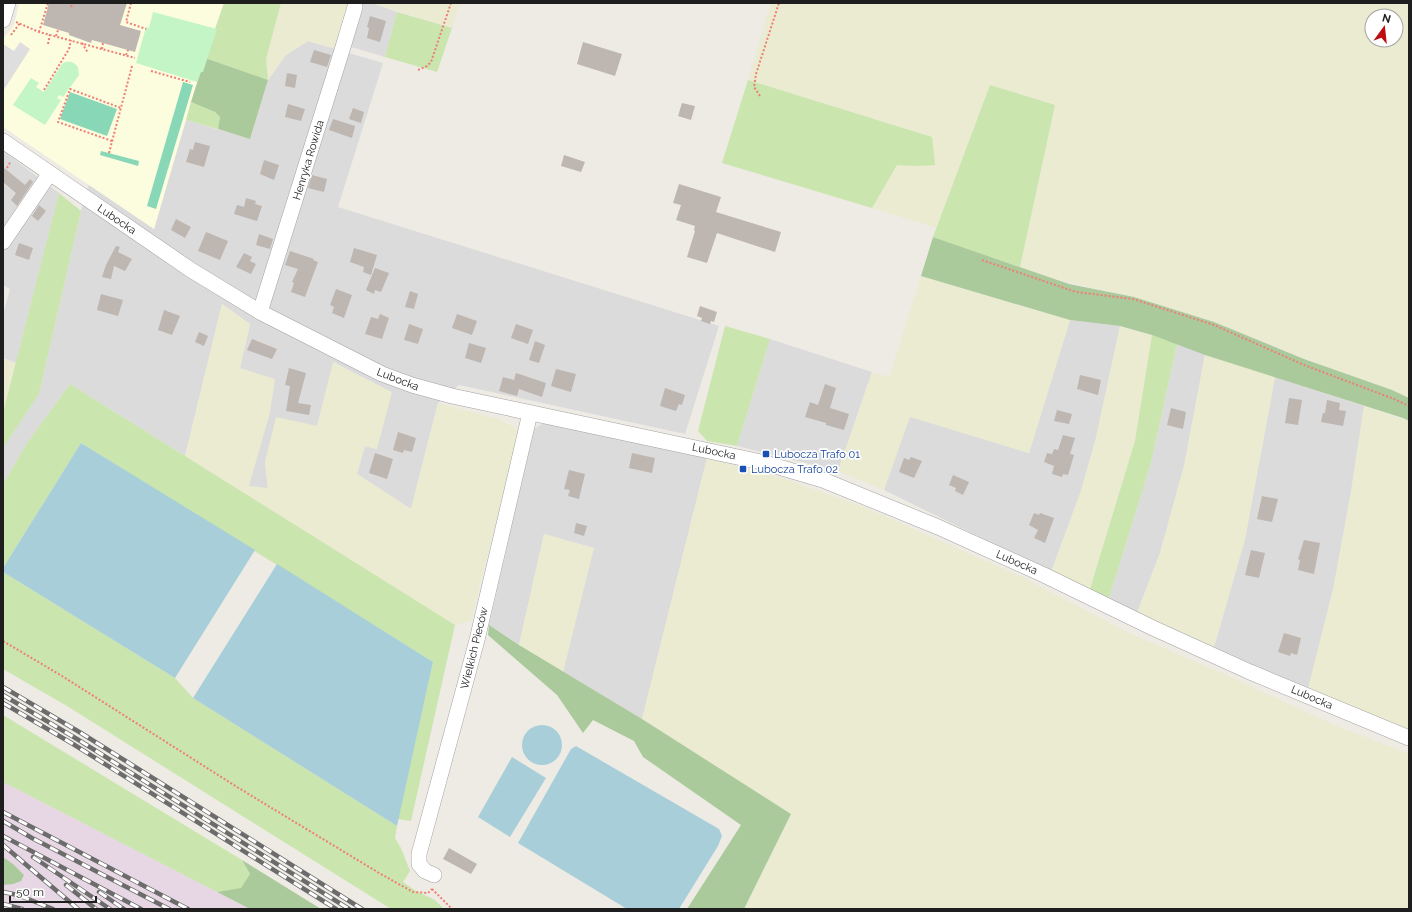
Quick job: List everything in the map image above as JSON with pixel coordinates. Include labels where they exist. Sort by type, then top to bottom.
[{"type":"street","points":[[7,20],[8,3]]},
{"type":"street","name":"Henryka Rowida","points":[[260,312],[344,47],[355,7]]},
{"type":"street","name":"Lubocka","points":[[3,141],[192,270],[260,312],[358,362],[412,385],[452,396],[766,463],[823,480],[938,527],[1250,672],[1409,738]]},
{"type":"street","points":[[3,242],[50,173]]},
{"type":"street","name":"Wielkich Pieców","points":[[434,875],[425,871],[419,864],[419,854],[477,640],[530,413]]},
{"type":"path","points":[[39,32],[48,3]]},
{"type":"path","points":[[72,7],[73,3]]},
{"type":"path","points":[[131,3],[126,22],[146,29]]},
{"type":"path","points":[[418,70],[427,66],[431,62],[451,3]]},
{"type":"path","points":[[760,96],[754,87],[756,74],[779,3]]},
{"type":"path","points":[[7,20],[20,23],[39,32],[135,58]]},
{"type":"path","points":[[10,34],[20,23]]},
{"type":"path","points":[[56,36],[58,30]]},
{"type":"path","points":[[48,44],[50,34]]},
{"type":"path","points":[[44,90],[69,49],[71,40]]},
{"type":"path","points":[[82,43],[88,53]]},
{"type":"path","points":[[102,48],[104,43]]},
{"type":"path","points":[[126,55],[128,50]]},
{"type":"path","points":[[109,153],[132,66]]},
{"type":"path","points":[[151,71],[190,82]]},
{"type":"path","points":[[112,141],[58,122],[70,89],[121,108]]},
{"type":"path","points":[[7,168],[11,160]]},
{"type":"path","points":[[982,260],[1076,292],[1133,299],[1214,325],[1304,364],[1409,406]]},
{"type":"path","points":[[3,641],[62,676],[237,787],[379,874],[413,892],[428,893],[432,889],[452,909]]},
{"type":"shaded area","points":[[19,3],[224,3],[197,82],[154,229],[3,127],[3,39],[14,25]]},
{"type":"shaded area","points":[[281,3],[352,3],[338,49],[308,41],[286,55],[268,80],[266,59]]},
{"type":"shaded area","points":[[357,3],[372,3],[397,12],[385,57],[348,46]]},
{"type":"shaded area","points":[[372,3],[460,3],[452,28]]},
{"type":"shaded area","points":[[771,3],[1409,3],[1409,398],[1386,388],[1321,365],[1214,322],[1134,297],[1058,280],[1020,267],[1055,105],[990,85],[936,228],[872,208],[897,165],[932,137],[748,80]]},
{"type":"shaded area","points":[[308,41],[383,63],[338,207],[719,326],[685,434],[459,385],[438,403],[411,509],[357,474],[365,446],[377,449],[357,375],[334,362],[317,426],[265,462],[268,489],[248,486],[270,412],[240,368],[250,324],[222,304],[185,456],[70,384],[27,443],[3,484],[3,448],[39,394],[81,211],[89,184],[154,229],[186,120],[250,139],[268,80],[286,55]]},
{"type":"shaded area","points":[[20,42],[30,49],[3,91],[3,44],[14,51]]},
{"type":"shaded area","points":[[3,151],[59,193],[16,363],[3,358],[3,315],[10,289],[3,285]]},
{"type":"shaded area","points":[[921,276],[1070,320],[1029,453],[910,417],[884,490],[838,471],[872,372],[889,377]]},
{"type":"shaded area","points":[[222,304],[250,324],[240,368],[275,379],[270,412],[249,486],[268,488],[265,462],[276,417],[317,426],[333,362],[392,392],[377,449],[365,446],[357,474],[411,509],[438,403],[499,419],[519,430],[471,621],[455,625],[185,456]]},
{"type":"shaded area","points":[[1070,320],[1120,326],[1096,438],[1081,491],[1051,572],[884,490],[909,416],[1029,453]]},
{"type":"shaded area","points":[[1120,326],[1152,335],[1135,441],[1090,589],[1051,572],[1081,491],[1096,438]]},
{"type":"shaded area","points":[[770,339],[872,372],[838,471],[737,446]]},
{"type":"shaded area","points":[[1177,344],[1205,355],[1184,466],[1160,553],[1137,613],[1109,598],[1151,463]]},
{"type":"shaded area","points":[[1205,355],[1275,377],[1245,539],[1214,647],[1137,613],[1160,553],[1184,466]]},
{"type":"shaded area","points":[[3,358],[16,363],[3,413]]},
{"type":"shaded area","points":[[1275,377],[1364,406],[1351,492],[1333,590],[1308,689],[1214,647],[1245,539]]},
{"type":"shaded area","points":[[1364,406],[1409,421],[1409,730],[1308,689],[1333,590],[1351,492]]},
{"type":"shaded area","points":[[543,423],[707,458],[642,719],[563,672],[593,548],[544,534],[519,645],[489,625],[534,429]]},
{"type":"shaded area","points":[[707,458],[788,480],[866,508],[1022,577],[1129,633],[1222,673],[1332,724],[1409,754],[1409,909],[744,909],[791,814],[642,719]]},
{"type":"shaded area","points":[[544,534],[594,548],[563,672],[519,645]]},
{"type":"shaded area","points":[[3,782],[217,892],[250,909],[3,909]]},
{"type":"green space","points":[[224,3],[281,3],[266,59],[268,80],[205,58]]},
{"type":"green space","points":[[153,12],[217,29],[203,72],[201,72],[197,82],[136,63],[146,27],[149,28]]},
{"type":"green space","points":[[397,12],[452,28],[437,72],[385,57]]},
{"type":"green space","points":[[205,58],[268,80],[250,139],[218,129],[220,117],[215,112],[191,102]]},
{"type":"green space","points":[[65,62],[75,64],[78,67],[79,75],[63,97],[59,95],[57,98],[61,100],[45,125],[13,105],[31,78],[39,83],[36,87],[44,92],[62,64]]},
{"type":"green space","points":[[748,80],[932,137],[935,165],[897,165],[872,208],[722,163]]},
{"type":"green space","points":[[183,82],[193,85],[156,209],[147,206]]},
{"type":"green space","points":[[990,85],[1055,105],[1020,267],[933,237]]},
{"type":"green space","points":[[70,92],[117,109],[107,136],[60,119]]},
{"type":"green space","points":[[191,102],[215,112],[220,117],[218,129],[186,120]]},
{"type":"green space","points":[[101,151],[139,161],[138,166],[100,155]]},
{"type":"green space","points":[[59,193],[81,211],[39,394],[3,448],[3,413]]},
{"type":"green space","points":[[933,237],[1069,284],[1134,297],[1214,322],[1304,359],[1392,390],[1409,398],[1409,421],[1205,355],[1152,335],[1120,326],[1070,320],[921,276]]},
{"type":"green space","points":[[725,326],[770,339],[737,446],[707,441],[698,431]]},
{"type":"green space","points":[[1152,335],[1177,344],[1151,463],[1109,598],[1090,589],[1135,441]]},
{"type":"green space","points":[[70,384],[455,625],[411,821],[398,819],[433,662],[81,443],[3,568],[3,484],[27,443]]},
{"type":"green space","points":[[3,572],[175,678],[193,698],[397,826],[395,838],[401,848],[410,871],[403,882],[416,891],[435,900],[444,909],[391,909],[67,706],[3,669]]},
{"type":"green space","points":[[489,625],[519,645],[642,719],[791,814],[744,909],[687,909],[741,825],[643,757],[634,741],[593,720],[583,733],[557,695],[488,635]]},
{"type":"green space","points":[[3,715],[242,860],[250,874],[241,889],[217,892],[3,782]]},
{"type":"green space","points":[[3,857],[24,875],[21,881],[3,885]]},
{"type":"green space","points":[[242,860],[321,909],[250,909],[217,892],[241,888],[250,874]]},
{"type":"water","points":[[81,443],[255,550],[175,678],[3,572],[3,568]]},
{"type":"water","points":[[277,564],[433,662],[397,826],[193,698]]},
{"type":"water","points":[[538,725],[546,725],[553,728],[559,734],[562,745],[559,756],[553,762],[546,765],[538,765],[531,762],[525,756],[522,749],[522,741],[525,734],[531,728]]},
{"type":"water","points":[[576,746],[719,829],[722,836],[718,846],[679,909],[627,909],[518,843],[571,749]]},
{"type":"water","points":[[512,757],[546,778],[510,837],[478,817]]},
{"type":"building","points":[[49,3],[127,3],[120,25],[141,31],[135,52],[92,40],[91,43],[69,35],[69,33],[43,25]]},
{"type":"building","points":[[370,16],[386,21],[380,42],[367,38],[369,28],[367,27]]},
{"type":"building","points":[[583,42],[622,54],[615,76],[577,64]]},
{"type":"building","points":[[314,50],[331,55],[327,67],[310,62]]},
{"type":"building","points":[[287,73],[297,75],[295,88],[285,86]]},
{"type":"building","points":[[682,103],[695,106],[691,120],[678,116]]},
{"type":"building","points":[[288,104],[305,109],[301,121],[285,117]]},
{"type":"building","points":[[353,108],[364,112],[361,123],[349,119]]},
{"type":"building","points":[[333,119],[355,126],[352,138],[329,130]]},
{"type":"building","points":[[195,142],[210,146],[204,167],[186,162],[190,149],[193,150]]},
{"type":"building","points":[[564,155],[585,162],[581,172],[561,166]]},
{"type":"building","points":[[264,160],[279,165],[274,180],[260,174]]},
{"type":"building","points":[[3,167],[25,185],[30,179],[33,182],[17,206],[11,200],[16,193],[3,182]]},
{"type":"building","points":[[312,175],[327,179],[324,192],[308,188]]},
{"type":"building","points":[[679,184],[721,197],[716,212],[781,232],[775,252],[717,233],[707,263],[687,257],[695,231],[695,226],[676,220],[681,205],[673,203]]},
{"type":"building","points":[[246,198],[256,201],[255,204],[262,206],[257,221],[234,214],[237,205],[244,207]]},
{"type":"building","points":[[39,205],[46,211],[38,221],[32,216]]},
{"type":"building","points":[[176,219],[191,227],[185,238],[171,230]]},
{"type":"building","points":[[206,232],[228,241],[220,260],[198,251]]},
{"type":"building","points":[[259,234],[273,239],[270,249],[256,245]]},
{"type":"building","points":[[19,243],[33,248],[29,260],[15,255]]},
{"type":"building","points":[[116,246],[120,247],[118,252],[132,259],[125,271],[114,266],[111,279],[102,277],[106,265]]},
{"type":"building","points":[[354,248],[377,255],[371,275],[363,272],[364,267],[350,262]]},
{"type":"building","points":[[290,251],[314,259],[313,260],[318,262],[305,297],[291,292],[294,283],[292,282],[298,269],[285,265]]},
{"type":"building","points":[[244,253],[252,257],[250,261],[256,264],[251,274],[236,267]]},
{"type":"building","points":[[375,268],[389,273],[381,292],[375,290],[374,294],[366,290]]},
{"type":"building","points":[[336,289],[352,295],[344,318],[332,313],[334,307],[330,305]]},
{"type":"building","points":[[410,291],[418,294],[414,309],[405,307]]},
{"type":"building","points":[[101,294],[123,300],[118,316],[97,310]]},
{"type":"building","points":[[700,306],[717,312],[714,322],[711,321],[710,324],[701,321],[702,318],[697,316]]},
{"type":"building","points":[[164,310],[180,316],[172,335],[158,330]]},
{"type":"building","points":[[380,314],[389,318],[382,339],[365,334],[371,317],[378,319]]},
{"type":"building","points":[[457,314],[477,321],[472,335],[452,328]]},
{"type":"building","points":[[409,324],[423,329],[418,344],[404,340]]},
{"type":"building","points":[[516,324],[533,330],[528,344],[511,338]]},
{"type":"building","points":[[199,332],[208,336],[204,346],[195,342]]},
{"type":"building","points":[[252,339],[277,349],[272,359],[247,350]]},
{"type":"building","points":[[535,341],[545,345],[539,363],[529,360]]},
{"type":"building","points":[[469,343],[486,348],[481,363],[465,358]]},
{"type":"building","points":[[289,368],[306,373],[298,403],[311,405],[309,415],[286,411],[290,386],[285,385]]},
{"type":"building","points":[[556,369],[576,374],[571,392],[551,386]]},
{"type":"building","points":[[516,373],[546,383],[542,397],[519,389],[517,396],[499,391],[503,377],[514,380]]},
{"type":"building","points":[[1080,375],[1101,380],[1098,395],[1077,389]]},
{"type":"building","points":[[825,384],[836,388],[830,408],[849,414],[844,430],[805,417],[810,402],[818,405]]},
{"type":"building","points":[[665,388],[685,395],[682,405],[679,404],[676,411],[660,406]]},
{"type":"building","points":[[1289,398],[1302,400],[1298,425],[1285,423]]},
{"type":"building","points":[[1327,400],[1340,403],[1339,410],[1346,411],[1343,426],[1321,422],[1323,413],[1325,413]]},
{"type":"building","points":[[1171,408],[1186,412],[1183,429],[1167,425]]},
{"type":"building","points":[[1057,410],[1072,414],[1069,424],[1054,421]]},
{"type":"building","points":[[398,432],[416,438],[412,452],[404,450],[403,453],[393,450]]},
{"type":"building","points":[[1063,435],[1075,438],[1070,454],[1074,455],[1068,475],[1063,474],[1062,477],[1052,474],[1054,466],[1044,462],[1047,453],[1052,454],[1054,449],[1058,450]]},
{"type":"building","points":[[375,453],[393,459],[387,479],[369,473]]},
{"type":"building","points":[[632,453],[655,458],[652,473],[629,468]]},
{"type":"building","points":[[911,457],[922,461],[914,478],[899,472],[904,458],[909,460]]},
{"type":"building","points":[[569,470],[585,474],[579,499],[568,496],[570,490],[564,489]]},
{"type":"building","points":[[953,475],[969,482],[963,495],[955,491],[956,488],[949,485]]},
{"type":"building","points":[[1262,496],[1278,499],[1272,522],[1257,519]]},
{"type":"building","points":[[1034,513],[1039,515],[1040,513],[1054,518],[1045,543],[1034,538],[1038,530],[1029,525]]},
{"type":"building","points":[[576,523],[587,526],[584,536],[574,533]]},
{"type":"building","points":[[1304,540],[1320,543],[1314,574],[1298,570],[1300,560],[1298,559]]},
{"type":"building","points":[[1251,550],[1265,553],[1259,578],[1245,575]]},
{"type":"building","points":[[1284,633],[1301,638],[1297,655],[1291,653],[1290,656],[1278,652]]},
{"type":"building","points":[[449,848],[477,864],[471,874],[443,859]]},
{"type":"railway","points":[[3,687],[81,733],[362,909]]},
{"type":"railway","points":[[3,695],[77,739],[349,909]]},
{"type":"railway","points":[[3,703],[73,744],[336,909]]},
{"type":"railway","points":[[3,812],[188,909]]},
{"type":"railway","points":[[3,821],[32,838],[169,909]]},
{"type":"railway","points":[[3,836],[141,909]]},
{"type":"railway","points":[[3,845],[78,909]]},
{"type":"railway","points":[[33,857],[110,909]]},
{"type":"railway","points":[[66,885],[96,909]]},
{"type":"railway","points":[[3,892],[18,895],[53,909]]},
{"type":"railway","points":[[99,892],[124,909]]},
{"type":"railway","points":[[3,904],[22,909]]},
{"type":"place","name":"Lubocza Trafo 01","points":[[766,454]]},
{"type":"place","name":"Lubocza Trafo 02","points":[[743,469]]}]
